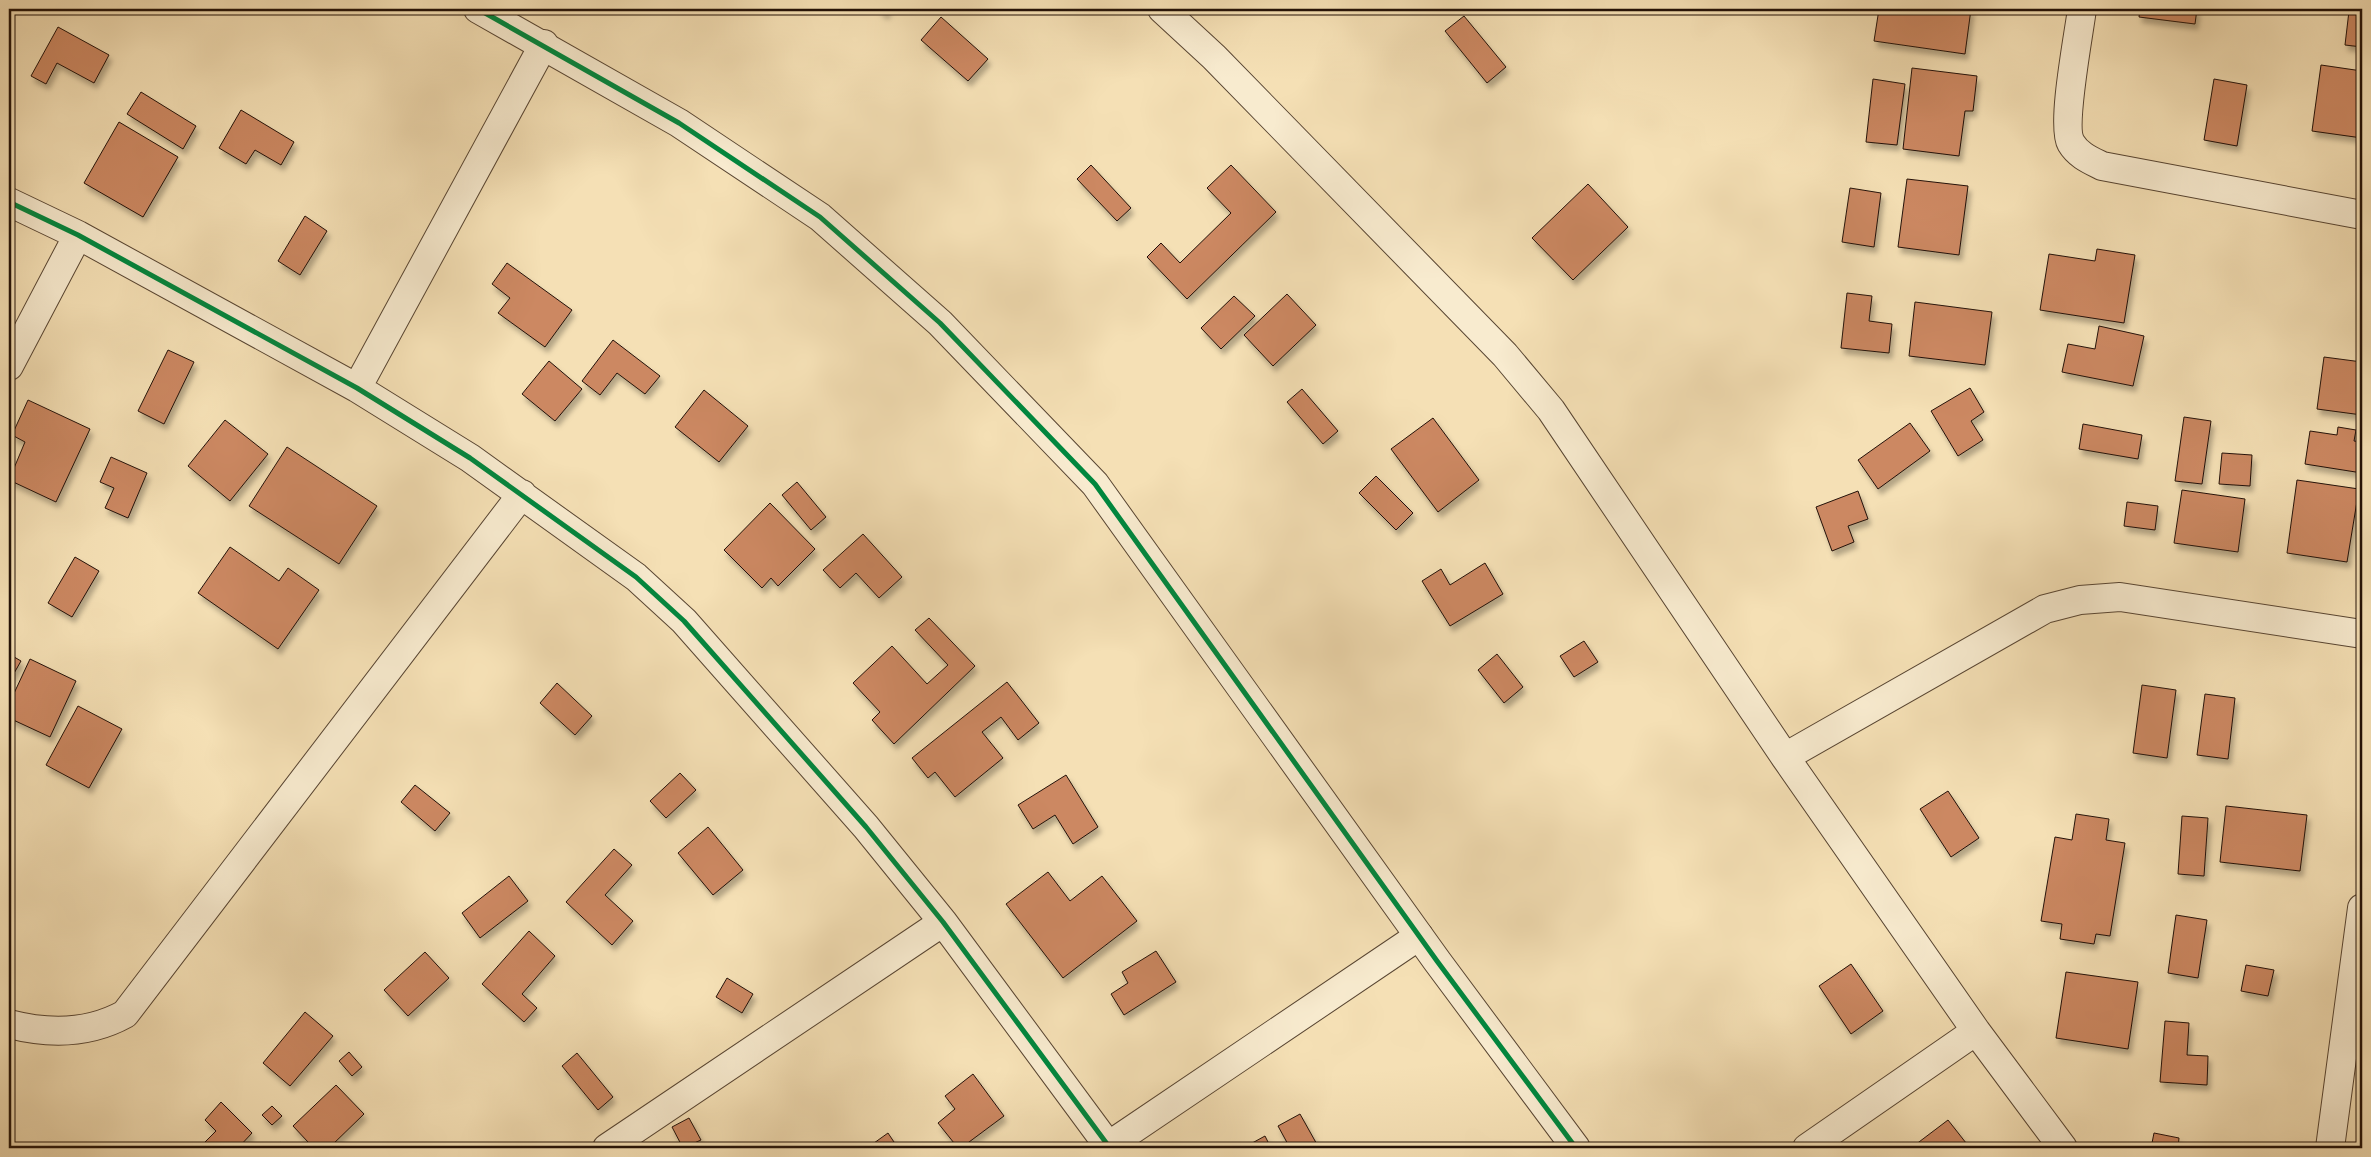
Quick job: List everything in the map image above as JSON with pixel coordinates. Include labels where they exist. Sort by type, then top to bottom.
[{"type":"street","points":[[478,9],[544,44],[679,123],[820,217],[940,323],[1095,484],[1419,936],[1576,1148]]},
{"type":"street","points":[[1162,9],[1214,57],[1505,355],[1552,410],[1785,757],[1976,1030],[2063,1148]]},
{"type":"street","points":[[2082,9],[2068,120],[2070,142],[2084,157],[2102,166],[2362,215]]},
{"type":"street","points":[[356,388],[544,44]]},
{"type":"street","points":[[9,202],[78,235],[356,388],[470,458],[636,577],[684,621],[866,827],[943,922],[1109,1147],[1419,936]]},
{"type":"street","points":[[9,366],[78,235]]},
{"type":"street","points":[[9,1024],[29,1029],[83,1029],[108,1023],[125,1014],[522,494]]},
{"type":"street","points":[[1785,757],[2045,609],[2080,600],[2120,596],[2362,634]]},
{"type":"street","points":[[2330,1148],[2362,908]]},
{"type":"street","points":[[607,1148],[943,922]]},
{"type":"street","points":[[1807,1148],[1976,1030]]},
{"type":"building","points":[[878,9],[889,9],[885,14]]},
{"type":"building","points":[[1879,9],[1971,9],[1965,54],[1874,41]]},
{"type":"building","points":[[2140,9],[2197,9],[2195,24],[2139,17]]},
{"type":"building","points":[[2349,11],[2362,12],[2362,47],[2345,45]]},
{"type":"building","points":[[1464,16],[1506,67],[1487,83],[1445,31]]},
{"type":"building","points":[[941,17],[988,59],[968,81],[921,40]]},
{"type":"building","points":[[58,27],[109,55],[94,83],[57,63],[46,84],[31,76]]},
{"type":"building","points":[[2321,65],[2362,71],[2362,138],[2312,131]]},
{"type":"building","points":[[1912,68],[1977,76],[1973,111],[1965,111],[1959,156],[1903,149]]},
{"type":"building","points":[[1873,79],[1905,84],[1897,145],[1866,142]]},
{"type":"building","points":[[2214,79],[2247,85],[2237,146],[2204,140]]},
{"type":"building","points":[[141,92],[196,126],[183,149],[127,114]]},
{"type":"building","points":[[241,110],[294,142],[281,165],[255,150],[246,164],[219,148]]},
{"type":"building","points":[[119,122],[178,157],[143,217],[84,183]]},
{"type":"building","points":[[1091,165],[1131,208],[1117,221],[1077,179]]},
{"type":"building","points":[[1231,165],[1276,212],[1187,299],[1147,257],[1161,243],[1180,263],[1231,213],[1207,188]]},
{"type":"building","points":[[1907,179],[1968,186],[1959,255],[1898,247]]},
{"type":"building","points":[[1588,184],[1628,227],[1573,280],[1532,238]]},
{"type":"building","points":[[1850,188],[1881,193],[1874,247],[1842,242]]},
{"type":"building","points":[[305,216],[327,231],[300,275],[278,261]]},
{"type":"building","points":[[2097,249],[2135,255],[2124,323],[2040,310],[2049,254],[2095,261]]},
{"type":"building","points":[[507,263],[572,310],[545,347],[498,313],[510,298],[492,284]]},
{"type":"building","points":[[1847,293],[1872,296],[1869,321],[1892,324],[1889,353],[1841,348]]},
{"type":"building","points":[[1287,294],[1316,325],[1273,366],[1244,335]]},
{"type":"building","points":[[1234,296],[1255,316],[1221,349],[1201,328]]},
{"type":"building","points":[[1915,302],[1992,312],[1985,365],[1909,356]]},
{"type":"building","points":[[2099,326],[2144,336],[2133,386],[2062,372],[2068,344],[2095,349]]},
{"type":"building","points":[[613,340],[660,376],[645,394],[617,373],[600,395],[582,381]]},
{"type":"building","points":[[168,350],[194,362],[164,424],[138,411]]},
{"type":"building","points":[[2324,357],[2362,362],[2362,415],[2317,409]]},
{"type":"building","points":[[549,361],[582,389],[555,421],[522,394]]},
{"type":"building","points":[[1970,388],[1984,412],[1971,421],[1983,440],[1958,456],[1931,411]]},
{"type":"building","points":[[1302,389],[1338,431],[1323,444],[1287,402]]},
{"type":"building","points":[[704,390],[748,426],[719,462],[675,427]]},
{"type":"building","points":[[28,400],[90,429],[56,502],[9,480],[25,442],[12,435]]},
{"type":"building","points":[[2184,417],[2211,421],[2202,484],[2175,481]]},
{"type":"building","points":[[1433,418],[1479,480],[1438,512],[1391,449]]},
{"type":"building","points":[[225,420],[268,454],[230,501],[188,466]]},
{"type":"building","points":[[1910,423],[1930,451],[1878,489],[1858,460]]},
{"type":"building","points":[[2083,424],[2142,435],[2138,459],[2079,449]]},
{"type":"building","points":[[2338,427],[2356,430],[2354,441],[2362,442],[2362,473],[2305,464],[2310,431],[2337,435]]},
{"type":"building","points":[[287,447],[377,506],[339,564],[249,506]]},
{"type":"building","points":[[2222,453],[2252,455],[2250,486],[2219,484]]},
{"type":"building","points":[[111,457],[147,473],[128,518],[105,508],[114,488],[100,482]]},
{"type":"building","points":[[1376,476],[1413,513],[1396,530],[1359,493]]},
{"type":"building","points":[[2297,480],[2359,489],[2347,562],[2287,553]]},
{"type":"building","points":[[797,482],[826,517],[811,530],[782,495]]},
{"type":"building","points":[[2182,490],[2245,499],[2238,552],[2174,543]]},
{"type":"building","points":[[1858,491],[1868,519],[1848,526],[1854,542],[1832,551],[1816,507]]},
{"type":"building","points":[[2127,502],[2158,506],[2155,530],[2124,526]]},
{"type":"building","points":[[770,503],[815,549],[778,586],[771,578],[762,588],[724,550]]},
{"type":"building","points":[[863,534],[902,577],[879,598],[856,573],[840,588],[823,570]]},
{"type":"building","points":[[230,547],[279,581],[288,568],[319,590],[278,649],[198,593]]},
{"type":"building","points":[[75,557],[99,571],[72,617],[48,603]]},
{"type":"building","points":[[1485,563],[1503,594],[1450,626],[1422,581],[1441,569],[1450,585]]},
{"type":"building","points":[[929,618],[975,666],[894,744],[872,720],[880,712],[853,683],[892,646],[927,684],[948,665],[915,630]]},
{"type":"building","points":[[1584,641],[1598,662],[1574,677],[1560,656]]},
{"type":"building","points":[[9,654],[21,661],[9,682]]},
{"type":"building","points":[[1497,654],[1523,687],[1504,703],[1478,670]]},
{"type":"building","points":[[30,659],[76,681],[50,737],[9,718],[9,704]]},
{"type":"building","points":[[1007,682],[1039,723],[1018,740],[1001,717],[982,732],[1003,758],[955,797],[935,772],[928,778],[912,758]]},
{"type":"building","points":[[557,683],[592,716],[575,735],[540,703]]},
{"type":"building","points":[[2142,685],[2176,690],[2167,758],[2133,753]]},
{"type":"building","points":[[2205,694],[2235,698],[2228,759],[2197,755]]},
{"type":"building","points":[[78,706],[122,729],[89,788],[46,765]]},
{"type":"building","points":[[680,773],[696,790],[666,818],[650,801]]},
{"type":"building","points":[[1066,775],[1098,827],[1073,844],[1055,815],[1033,829],[1018,805]]},
{"type":"building","points":[[415,785],[450,813],[435,831],[401,802]]},
{"type":"building","points":[[1948,791],[1979,838],[1951,857],[1920,809]]},
{"type":"building","points":[[2226,806],[2307,815],[2300,871],[2220,862]]},
{"type":"building","points":[[2076,814],[2109,819],[2106,840],[2125,843],[2110,936],[2096,934],[2094,944],[2060,939],[2062,924],[2041,921],[2055,837],[2072,840]]},
{"type":"building","points":[[2182,816],[2208,818],[2204,876],[2178,874]]},
{"type":"building","points":[[708,827],[743,870],[713,895],[678,853]]},
{"type":"building","points":[[614,849],[632,865],[605,895],[633,921],[612,945],[566,902]]},
{"type":"building","points":[[1048,872],[1070,901],[1102,876],[1137,921],[1063,978],[1006,904]]},
{"type":"building","points":[[509,876],[528,901],[480,938],[462,913]]},
{"type":"building","points":[[2176,915],[2207,920],[2198,978],[2168,973]]},
{"type":"building","points":[[529,931],[555,956],[522,994],[537,1008],[524,1022],[482,984]]},
{"type":"building","points":[[1156,951],[1176,982],[1124,1015],[1111,994],[1128,983],[1122,972]]},
{"type":"building","points":[[425,952],[449,978],[408,1016],[384,990]]},
{"type":"building","points":[[1851,964],[1883,1011],[1851,1034],[1819,986]]},
{"type":"building","points":[[2246,965],[2274,970],[2268,996],[2241,991]]},
{"type":"building","points":[[2066,972],[2138,982],[2128,1049],[2056,1038]]},
{"type":"building","points":[[727,978],[753,994],[742,1013],[716,997]]},
{"type":"building","points":[[305,1012],[333,1036],[290,1086],[263,1063]]},
{"type":"building","points":[[2165,1021],[2189,1023],[2187,1055],[2208,1056],[2207,1085],[2160,1082]]},
{"type":"building","points":[[349,1052],[362,1067],[352,1076],[339,1061]]},
{"type":"building","points":[[577,1053],[613,1097],[598,1110],[562,1066]]},
{"type":"building","points":[[973,1074],[1004,1116],[961,1148],[958,1148],[938,1123],[955,1109],[945,1096]]},
{"type":"building","points":[[336,1085],[364,1114],[329,1148],[302,1147],[308,1142],[293,1126]]},
{"type":"building","points":[[221,1102],[252,1133],[238,1148],[199,1148],[216,1131],[205,1120]]},
{"type":"building","points":[[272,1106],[282,1116],[272,1125],[262,1115]]},
{"type":"building","points":[[1300,1114],[1319,1148],[1290,1148],[1278,1126]]},
{"type":"building","points":[[689,1118],[701,1140],[683,1148],[672,1127]]},
{"type":"building","points":[[1948,1120],[1970,1148],[1911,1148]]},
{"type":"building","points":[[888,1133],[898,1148],[867,1148]]},
{"type":"building","points":[[2154,1133],[2179,1138],[2178,1148],[2151,1148]]},
{"type":"building","points":[[1265,1136],[1271,1148],[1243,1148]]},
{"type":"building","points":[[281,1142],[286,1148],[274,1148]]},
{"type":"cycle path","points":[[478,9],[679,123],[820,217],[940,323],[1095,484],[1437,961],[1576,1148]]},
{"type":"cycle path","points":[[9,202],[78,235],[357,388],[470,458],[636,577],[684,621],[866,827],[943,922],[1110,1148]]}]
